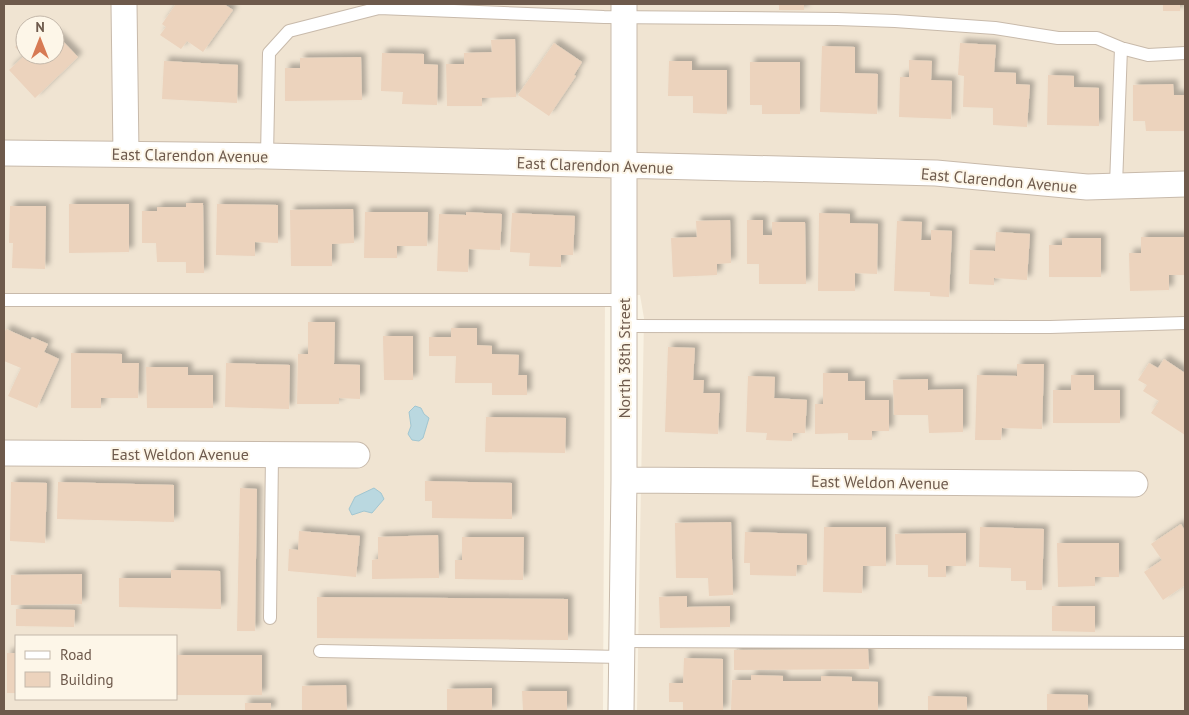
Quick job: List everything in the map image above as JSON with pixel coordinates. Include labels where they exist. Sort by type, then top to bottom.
[{"type":"street","points":[[124,4],[126,154]]},
{"type":"street","name":"North 38th Street","points":[[621,711],[624,480],[624,10]]},
{"type":"street","name":"East Clarendon Avenue","points":[[4,153],[267,156],[936,173],[1087,187],[1185,184]]},
{"type":"street","name":"East Weldon Avenue","points":[[4,453],[357,455]]},
{"type":"street","name":"East Weldon Avenue","points":[[624,480],[1135,484]]},
{"type":"lane","points":[[267,156],[269,53],[289,31],[379,8],[624,10],[895,21],[995,28],[1058,38],[1097,38],[1121,48],[1148,55],[1185,54]]},
{"type":"lane","points":[[1116,185],[1121,48]]},
{"type":"lane","points":[[4,300],[624,300]]},
{"type":"lane","points":[[624,326],[1050,327],[1185,323]]},
{"type":"lane","points":[[270,618],[272,455]]},
{"type":"lane","points":[[320,651],[1185,643]]},
{"type":"shaded area","points":[[4,4],[1185,4],[1185,711],[637,711],[644,318],[640,295],[605,295],[603,711],[4,711]]},
{"type":"water","points":[[415,406],[421,408],[429,418],[423,438],[419,441],[412,440],[408,434],[411,426],[409,412]]},
{"type":"water","points":[[374,488],[381,493],[384,499],[372,513],[364,511],[352,515],[349,509],[355,497]]},
{"type":"building","points":[[176,4],[224,4],[233,10],[203,52],[187,41],[181,49],[160,35],[166,27],[162,24]]},
{"type":"building","points":[[779,4],[804,4],[804,10],[779,10]]},
{"type":"building","points":[[1163,4],[1180,4],[1180,11],[1163,11]]},
{"type":"building","points":[[515,39],[516,97],[482,98],[482,106],[447,106],[446,64],[464,64],[464,53],[492,52],[491,40]]},
{"type":"building","points":[[65,43],[78,57],[35,98],[9,70],[15,64],[65,65]]},
{"type":"building","points":[[554,43],[582,62],[574,75],[576,76],[549,116],[518,95]]},
{"type":"building","points":[[960,43],[996,45],[994,72],[1016,73],[1016,84],[1030,85],[1027,127],[993,125],[993,108],[963,107],[964,76],[958,75]]},
{"type":"building","points":[[822,46],[855,47],[855,73],[878,74],[877,114],[820,112]]},
{"type":"building","points":[[382,53],[424,54],[424,64],[438,65],[437,105],[402,104],[403,92],[381,91]]},
{"type":"building","points":[[361,57],[362,100],[285,101],[285,68],[300,68],[300,58]]},
{"type":"building","points":[[909,60],[932,61],[931,80],[952,81],[951,119],[899,117],[900,77],[909,77]]},
{"type":"building","points":[[164,61],[238,65],[237,103],[162,99]]},
{"type":"building","points":[[669,61],[692,61],[692,70],[727,70],[727,114],[693,113],[693,96],[668,96]]},
{"type":"building","points":[[750,62],[800,62],[800,114],[762,114],[762,105],[750,105]]},
{"type":"building","points":[[1048,75],[1074,76],[1074,87],[1099,88],[1099,126],[1047,125]]},
{"type":"building","points":[[1173,84],[1174,95],[1185,95],[1185,131],[1146,131],[1145,121],[1133,121],[1133,85]]},
{"type":"building","points":[[186,203],[203,203],[204,273],[186,273],[186,262],[157,262],[156,243],[142,243],[142,211],[157,211],[157,207],[186,207]]},
{"type":"building","points":[[69,204],[129,204],[129,252],[69,253]]},
{"type":"building","points":[[217,204],[278,205],[278,243],[255,242],[255,256],[216,255]]},
{"type":"building","points":[[10,206],[46,206],[45,269],[12,268],[13,243],[9,243]]},
{"type":"building","points":[[353,209],[354,243],[332,244],[332,266],[291,266],[290,210]]},
{"type":"building","points":[[365,212],[428,212],[427,246],[397,246],[397,258],[364,258]]},
{"type":"building","points":[[466,212],[502,214],[500,250],[469,249],[468,272],[437,271],[439,214],[466,215]]},
{"type":"building","points":[[512,213],[575,216],[573,255],[561,255],[561,267],[529,266],[530,253],[510,252]]},
{"type":"building","points":[[819,213],[850,214],[850,223],[878,224],[877,274],[855,273],[855,291],[818,291]]},
{"type":"building","points":[[730,220],[731,263],[717,264],[717,275],[673,277],[671,238],[697,237],[696,221]]},
{"type":"building","points":[[747,220],[763,220],[763,235],[772,235],[772,222],[805,222],[806,284],[759,284],[759,264],[747,264]]},
{"type":"building","points":[[897,221],[922,222],[921,240],[931,240],[931,230],[952,231],[949,297],[930,296],[930,292],[894,291]]},
{"type":"building","points":[[996,232],[1030,234],[1027,280],[994,278],[994,285],[969,284],[970,250],[995,251]]},
{"type":"building","points":[[1141,237],[1185,237],[1185,275],[1169,275],[1169,290],[1130,291],[1129,253],[1141,253]]},
{"type":"building","points":[[1062,238],[1101,238],[1101,277],[1049,277],[1049,245],[1062,245]]},
{"type":"building","points":[[308,322],[335,322],[334,364],[360,365],[360,399],[339,398],[339,404],[297,404],[298,354],[308,354]]},
{"type":"building","points":[[451,328],[477,328],[477,345],[492,346],[492,354],[519,355],[518,375],[527,375],[527,395],[492,395],[492,383],[455,383],[456,356],[429,356],[429,337],[451,337]]},
{"type":"building","points":[[6,329],[31,340],[32,337],[48,344],[44,352],[59,359],[37,408],[8,396],[21,368],[4,361],[4,334]]},
{"type":"building","points":[[383,336],[413,336],[413,380],[384,380]]},
{"type":"building","points":[[668,347],[695,348],[693,380],[704,380],[703,393],[720,393],[718,434],[665,432]]},
{"type":"building","points":[[71,353],[122,354],[122,363],[139,363],[138,398],[101,398],[101,408],[71,408]]},
{"type":"building","points":[[1164,359],[1185,373],[1185,435],[1151,413],[1159,401],[1143,391],[1147,385],[1138,380],[1149,363],[1158,368]]},
{"type":"building","points":[[226,363],[290,365],[289,409],[225,407]]},
{"type":"building","points":[[1017,364],[1044,364],[1042,429],[1002,428],[1001,440],[975,440],[977,375],[1017,376]]},
{"type":"building","points":[[146,367],[188,367],[188,375],[213,375],[213,408],[147,408]]},
{"type":"building","points":[[823,373],[848,373],[848,381],[865,381],[865,400],[889,400],[889,431],[872,431],[872,440],[848,440],[848,433],[815,434],[815,404],[823,404]]},
{"type":"building","points":[[1071,375],[1094,375],[1094,390],[1120,390],[1120,423],[1053,423],[1053,390],[1071,390]]},
{"type":"building","points":[[748,376],[775,377],[774,398],[807,400],[805,433],[793,433],[792,441],[766,440],[767,433],[746,432]]},
{"type":"building","points":[[928,379],[928,390],[963,389],[963,432],[929,433],[928,415],[894,415],[893,380]]},
{"type":"building","points":[[486,417],[566,418],[565,453],[485,452]]},
{"type":"building","points":[[425,481],[512,483],[512,519],[432,518],[432,501],[425,501]]},
{"type":"building","points":[[11,482],[47,483],[45,543],[10,541]]},
{"type":"building","points":[[58,482],[174,485],[174,522],[57,519]]},
{"type":"building","points":[[240,488],[257,489],[255,631],[237,631]]},
{"type":"building","points":[[731,522],[733,595],[709,596],[708,578],[676,578],[675,523]]},
{"type":"building","points":[[1181,524],[1185,531],[1185,585],[1163,600],[1144,572],[1162,560],[1151,544]]},
{"type":"building","points":[[824,527],[886,527],[886,566],[863,566],[862,593],[823,592]]},
{"type":"building","points":[[980,527],[1044,529],[1042,590],[1026,590],[1026,581],[1011,581],[1011,568],[979,567]]},
{"type":"building","points":[[299,531],[360,536],[356,577],[288,571],[289,549],[298,550]]},
{"type":"building","points":[[745,532],[807,534],[807,565],[797,565],[796,576],[750,575],[750,563],[744,563]]},
{"type":"building","points":[[966,533],[966,566],[946,566],[946,577],[928,577],[928,565],[896,565],[895,534]]},
{"type":"building","points":[[438,535],[439,578],[372,579],[372,560],[378,559],[378,537]]},
{"type":"building","points":[[462,537],[524,537],[523,580],[455,579],[455,560],[462,560]]},
{"type":"building","points":[[1057,543],[1119,543],[1119,577],[1095,577],[1095,586],[1058,587]]},
{"type":"building","points":[[171,570],[220,571],[221,609],[119,607],[119,578],[171,578]]},
{"type":"building","points":[[82,574],[82,604],[11,605],[11,575]]},
{"type":"building","points":[[687,596],[687,607],[730,606],[730,627],[660,628],[659,597]]},
{"type":"building","points":[[317,597],[568,599],[568,640],[317,638]]},
{"type":"building","points":[[1052,606],[1095,606],[1095,632],[1052,631]]},
{"type":"building","points":[[16,609],[75,610],[74,627],[16,626]]},
{"type":"building","points":[[868,649],[869,669],[734,670],[734,650]]},
{"type":"building","points":[[7,653],[15,653],[15,693],[7,693]]},
{"type":"building","points":[[178,655],[262,655],[262,695],[178,695]]},
{"type":"building","points":[[684,658],[723,659],[723,711],[683,711],[683,702],[669,702],[669,683],[683,683]]},
{"type":"building","points":[[751,675],[783,676],[783,681],[821,681],[821,676],[852,677],[852,681],[878,682],[878,711],[731,710],[732,680],[751,680]]},
{"type":"building","points":[[346,685],[347,711],[302,711],[302,686]]},
{"type":"building","points":[[492,688],[492,711],[447,711],[447,689]]},
{"type":"building","points":[[522,691],[567,691],[567,711],[523,711]]},
{"type":"building","points":[[1047,694],[1088,695],[1088,711],[1047,711]]},
{"type":"building","points":[[928,696],[967,697],[967,711],[928,711]]},
{"type":"building","points":[[245,703],[271,703],[271,711],[245,711]]}]
